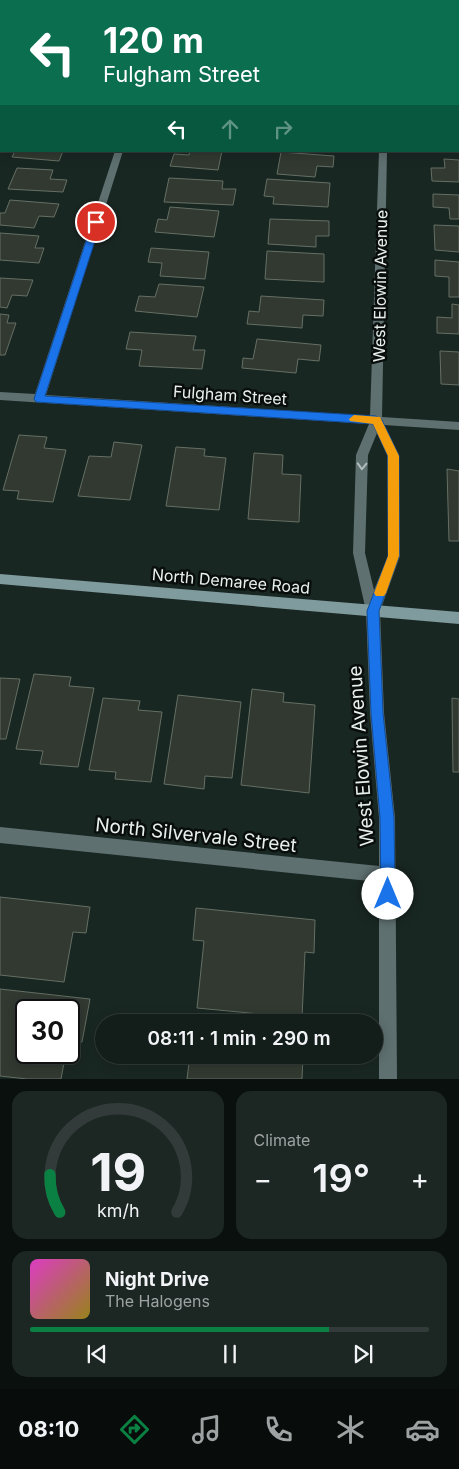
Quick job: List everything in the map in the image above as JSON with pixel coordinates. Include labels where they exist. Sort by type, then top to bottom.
[{"type":"main road","name":"North Demaree Road","points":[[0,579],[459,618]]},
{"type":"street","points":[[39,399],[120,152]]},
{"type":"street","name":"West Elowin Avenue","points":[[383,152],[376,420],[362,455],[359,553],[373,611],[376,704],[387,818],[388,1079]]},
{"type":"street","name":"Fulgham Street","points":[[0,396],[459,426]]},
{"type":"street","name":"West Elowin Avenue","points":[[373,611],[394,556],[393,456],[376,420]]},
{"type":"street","name":"North Silvervale Street","points":[[0,835],[388,875]]},
{"type":"building","points":[[14,152],[63,152],[59,161],[12,157]]},
{"type":"building","points":[[190,152],[222,152],[218,170],[170,166],[174,154],[189,155]]},
{"type":"building","points":[[281,152],[334,156],[333,167],[317,166],[315,177],[277,174]]},
{"type":"building","points":[[444,159],[459,160],[459,182],[432,181],[431,168],[445,168]]},
{"type":"building","points":[[17,168],[53,170],[50,179],[67,180],[63,192],[8,189]]},
{"type":"building","points":[[169,178],[223,181],[222,189],[236,189],[233,205],[164,202]]},
{"type":"building","points":[[267,179],[330,183],[328,207],[273,204],[274,197],[264,196]]},
{"type":"building","points":[[433,194],[459,195],[459,219],[450,219],[449,208],[433,207]]},
{"type":"building","points":[[10,200],[59,204],[54,217],[39,216],[34,228],[0,225],[0,213],[5,213]]},
{"type":"building","points":[[170,207],[219,211],[214,237],[155,232],[158,219],[167,220]]},
{"type":"building","points":[[270,219],[329,221],[329,236],[316,236],[316,247],[268,244]]},
{"type":"building","points":[[434,225],[459,226],[459,252],[435,250]]},
{"type":"building","points":[[0,233],[39,236],[35,248],[44,248],[39,263],[0,260]]},
{"type":"building","points":[[151,248],[209,252],[205,279],[160,276],[162,263],[148,262]]},
{"type":"building","points":[[267,251],[324,254],[324,282],[265,279]]},
{"type":"building","points":[[435,260],[459,262],[459,297],[449,297],[449,277],[435,276]]},
{"type":"building","points":[[0,278],[33,280],[27,296],[12,295],[7,308],[0,307]]},
{"type":"building","points":[[159,284],[204,287],[197,317],[135,311],[139,296],[155,297]]},
{"type":"building","points":[[261,296],[324,300],[323,316],[303,315],[302,328],[247,324],[249,311],[259,312]]},
{"type":"building","points":[[452,304],[459,305],[459,334],[437,333],[437,317],[452,318]]},
{"type":"building","points":[[0,314],[9,315],[7,323],[16,323],[5,355],[0,355]]},
{"type":"building","points":[[130,332],[196,336],[193,350],[205,350],[202,369],[139,366],[142,350],[126,349]]},
{"type":"building","points":[[257,339],[321,345],[319,361],[298,359],[296,373],[242,368],[243,358],[253,359]]},
{"type":"building","points":[[440,351],[459,352],[459,385],[441,384]]},
{"type":"building","points":[[19,435],[47,437],[44,448],[66,450],[53,502],[17,499],[19,491],[3,490]]},
{"type":"building","points":[[114,442],[142,445],[130,500],[78,496],[89,456],[111,457]]},
{"type":"building","points":[[176,447],[205,449],[204,456],[226,458],[219,510],[166,506]]},
{"type":"building","points":[[254,453],[283,455],[282,474],[301,475],[299,522],[248,519]]},
{"type":"building","points":[[447,469],[459,471],[459,541],[449,541]]},
{"type":"building","points":[[34,674],[71,677],[69,686],[94,688],[78,767],[40,764],[43,751],[16,749]]},
{"type":"building","points":[[0,678],[20,679],[6,739],[0,739]]},
{"type":"building","points":[[252,689],[284,693],[283,702],[315,705],[309,793],[241,785]]},
{"type":"building","points":[[178,695],[241,702],[232,778],[205,776],[204,789],[164,784]]},
{"type":"building","points":[[103,698],[140,701],[138,710],[162,712],[151,782],[115,779],[116,772],[89,770]]},
{"type":"building","points":[[452,698],[459,699],[459,772],[453,772]]},
{"type":"building","points":[[0,897],[90,907],[86,933],[73,932],[64,982],[0,975]]},
{"type":"building","points":[[196,908],[315,920],[314,953],[305,952],[302,1014],[260,1014],[197,1008],[204,941],[193,940]]},
{"type":"building","points":[[0,989],[90,999],[82,1042],[80,1042],[80,999],[15,999],[15,1064],[64,1064],[61,1079],[27,1079],[0,1076]]},
{"type":"building","points":[[189,1064],[303,1064],[302,1079],[187,1079]]},
{"type":"slow traffic","points":[[354,419],[376,420],[393,456],[394,556],[380,593]]},
{"type":"route","points":[[96,222],[39,399],[376,420],[393,456],[394,556],[373,611],[377,713],[387,818],[388,894]]}]
